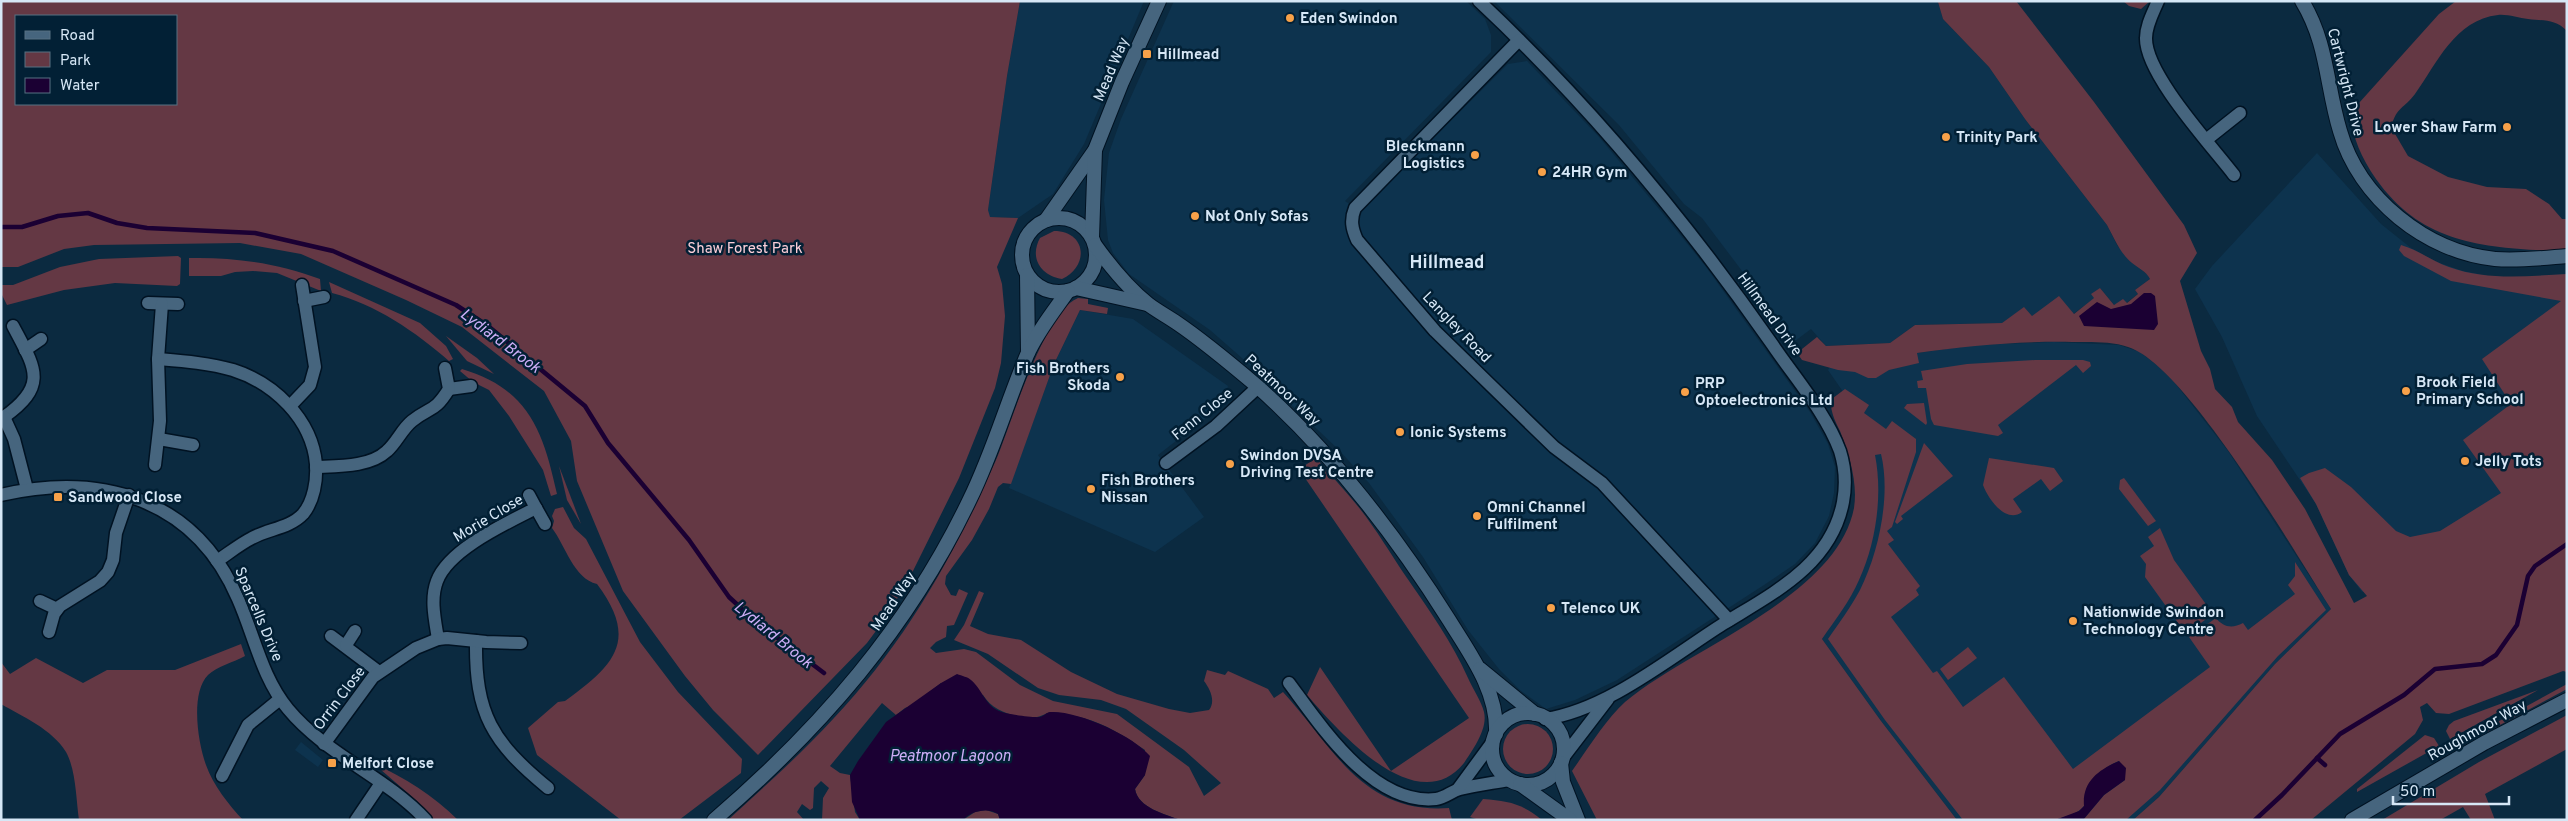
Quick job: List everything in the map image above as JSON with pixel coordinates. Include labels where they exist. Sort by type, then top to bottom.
[{"type":"main road","name":"Mead Way","points":[[1046,220],[1095,150],[1122,82],[1159,1]]},
{"type":"main road","name":"Cartwright Drive","points":[[2302,1],[2311,15],[2324,49],[2336,117],[2346,149],[2361,174],[2388,207],[2432,239],[2470,255],[2516,260],[2567,256]]},
{"type":"main road","name":"Mead Way","points":[[1093,241],[1095,150]]},
{"type":"main road","points":[[1068,219],[1078,224],[1093,241],[1095,266],[1089,277],[1072,289],[1057,292],[1045,290],[1035,284],[1023,264],[1024,242],[1037,225],[1046,220],[1068,219]]},
{"type":"main road","name":"Peatmoor Way","points":[[1093,241],[1116,271],[1147,304],[1204,342],[1258,387],[1319,446],[1368,503],[1433,594],[1480,668],[1494,714],[1495,737]]},
{"type":"main road","name":"Mead Way","points":[[1028,274],[1028,353]]},
{"type":"main road","name":"Mead Way","points":[[714,820],[789,752],[832,708],[869,663],[916,596],[970,500],[994,446],[1028,353],[1072,289]]},
{"type":"main road","name":"Peatmoor Way","points":[[1072,289],[1147,304]]},
{"type":"main road","name":"Peatmoor Way","points":[[1480,668],[1540,716]]},
{"type":"main road","name":"Roughmoor Way","points":[[2352,820],[2476,748],[2567,700]]},
{"type":"main road","points":[[1570,820],[1501,772],[1494,758],[1495,737],[1503,724],[1515,716],[1540,716],[1554,725],[1562,738],[1561,761],[1563,782],[1578,820]]},
{"type":"main road","points":[[1515,782],[1543,782],[1555,772],[1561,761]]},
{"type":"street","name":"Hillmead Drive","points":[[1479,1],[1519,40],[1604,131],[1687,230],[1782,359],[1826,423],[1840,452],[1844,468],[1844,500],[1831,539],[1817,557],[1795,576],[1610,698],[1566,714],[1540,716]]},
{"type":"street","points":[[2158,1],[2146,36],[2149,53],[2165,86],[2234,175]]},
{"type":"street","name":"Langley Road","points":[[1519,40],[1355,208],[1351,220],[1353,232],[1357,240],[1435,331],[1554,448],[1602,483],[1729,620]]},
{"type":"street","points":[[2206,140],[2240,113]]},
{"type":"street","points":[[290,406],[310,384],[314,373],[314,359],[302,285]]},
{"type":"street","points":[[304,301],[324,297]]},
{"type":"street","points":[[148,303],[178,304]]},
{"type":"street","points":[[154,465],[160,438],[158,359],[162,304]]},
{"type":"street","points":[[13,326],[34,372],[34,382],[23,402],[3,418],[14,439],[26,489]]},
{"type":"street","points":[[25,350],[41,339]]},
{"type":"street","points":[[158,359],[232,370],[254,378],[290,406],[302,422],[311,439],[316,467],[312,500],[302,514],[289,524],[252,538],[217,561]]},
{"type":"street","points":[[316,467],[356,464],[381,456],[412,421],[434,409],[449,388],[445,368]]},
{"type":"street","points":[[449,388],[471,386]]},
{"type":"street","name":"Fenn Close","points":[[1166,463],[1216,426],[1258,387]]},
{"type":"street","points":[[160,438],[192,446]]},
{"type":"street","name":"Sparcells Drive","points":[[1,495],[26,489],[83,486],[129,495],[155,506],[176,520],[198,539],[217,561],[238,597],[264,667],[280,699],[304,727],[324,744],[403,798],[426,820]]},
{"type":"street","points":[[49,632],[57,609],[64,602],[100,581],[108,572],[113,560],[118,526],[129,495]]},
{"type":"street","name":"Morie Close","points":[[529,495],[544,524]]},
{"type":"street","name":"Morie Close","points":[[438,639],[434,594],[442,572],[452,560],[472,544],[536,508]]},
{"type":"street","points":[[40,601],[57,609]]},
{"type":"street","points":[[346,645],[355,631]]},
{"type":"street","points":[[331,636],[346,645],[379,672]]},
{"type":"street","name":"Orrin Close","points":[[324,744],[379,672],[416,648],[438,639],[521,643]]},
{"type":"street","points":[[476,641],[479,696],[489,722],[514,759],[548,788]]},
{"type":"street","points":[[1289,682],[1326,732],[1353,762],[1389,788],[1403,795],[1428,799],[1444,797],[1458,789],[1515,782]]},
{"type":"street","name":"Hillmead Drive","points":[[1561,761],[1610,698]]},
{"type":"street","points":[[222,776],[248,725],[280,699]]},
{"type":"street","points":[[1458,789],[1495,737]]},
{"type":"street","points":[[356,820],[381,783]]},
{"type":"shaded area","points":[[1020,1],[1144,1],[1084,144],[1053,194],[1018,218],[989,217],[988,210],[1007,76]]},
{"type":"shaded area","points":[[1174,1],[1466,1],[1485,19],[1491,35],[1491,52],[1345,201],[1360,211],[1508,64],[1527,61],[1599,137],[1706,267],[1810,412],[1828,444],[1835,467],[1834,493],[1829,516],[1815,543],[1795,564],[1617,680],[1575,700],[1546,709],[1520,690],[1499,669],[1468,630],[1423,557],[1369,483],[1338,449],[1210,330],[1129,274],[1113,253],[1108,240],[1104,200],[1109,153],[1121,119]]},
{"type":"shaded area","name":"Trinity Park","points":[[1494,1],[1938,2],[1943,19],[1989,67],[2025,119],[2107,225],[2117,245],[2131,262],[2147,274],[2150,279],[2135,290],[2138,294],[2126,303],[2114,305],[2100,288],[2095,298],[2073,314],[2032,316],[2024,308],[2002,323],[1915,325],[1890,343],[1826,346],[1811,329],[1795,341],[1702,218],[1684,204],[1619,125]]},
{"type":"shaded area","name":"Brook Field Primary School","points":[[2317,153],[2381,224],[2411,248],[2437,262],[2463,271],[2493,277],[2567,274],[2567,523],[2362,592],[2349,575],[2316,504],[2257,416],[2222,337],[2195,289],[2212,266]]},
{"type":"shaded area","points":[[1080,310],[1133,319],[1228,386],[1222,405],[1158,455],[1204,517],[1155,552],[1009,488],[1054,364]]},
{"type":"shaded area","points":[[2054,342],[2119,345],[2140,352],[2158,366],[2175,383],[2228,451],[2331,609],[2275,664],[2159,797],[2133,820],[1957,820],[1881,721],[1822,639],[1852,594],[1864,566],[1876,519],[1878,481],[1874,452],[1846,396],[1828,370],[1831,365],[1975,345]]},
{"type":"shaded area","points":[[301,742],[323,760],[318,767],[295,750]]},
{"type":"green space","name":"Shaw Forest Park","points":[[1,1],[1020,1],[988,210],[990,217],[1018,218],[997,267],[1002,284],[1005,316],[1001,363],[995,388],[959,478],[911,575],[887,616],[867,643],[758,755],[713,710],[685,676],[623,591],[577,481],[571,441],[544,391],[462,327],[301,254],[240,243],[94,245],[64,249],[18,267],[1,267]]},
{"type":"green space","points":[[1930,1],[2016,1],[2094,102],[2184,225],[2197,253],[2180,281],[2201,351],[2210,369],[2215,389],[2232,407],[2238,422],[2272,460],[2305,509],[2354,603],[2367,596],[2349,575],[2316,504],[2300,478],[2325,468],[2351,487],[2396,531],[2410,537],[2440,531],[2501,493],[2463,440],[2511,404],[2482,359],[2561,301],[2451,281],[2404,256],[2399,250],[2401,245],[2449,267],[2478,274],[2522,276],[2567,274],[2567,672],[2563,671],[2449,714],[2436,713],[2427,703],[2420,707],[2423,720],[2415,734],[2311,820],[2133,820],[2159,797],[2275,664],[2331,609],[2266,506],[2208,423],[2179,388],[2152,361],[2128,347],[2100,342],[2033,342],[1936,350],[1917,353],[1919,363],[1889,370],[1876,378],[1868,378],[1855,372],[1838,370],[1802,360],[1797,353],[1817,337],[1826,346],[1890,343],[1915,325],[2002,323],[2024,307],[2032,316],[2059,296],[2074,314],[2094,298],[2091,294],[2100,288],[2114,305],[2123,299],[2127,303],[2138,294],[2135,290],[2150,279],[2124,255],[2107,225],[2025,119],[1989,67],[1943,19],[1938,2]]},
{"type":"green space","points":[[2123,1],[2150,1],[2141,9],[2129,6]]},
{"type":"green space","points":[[2456,1],[2567,1],[2567,31],[2558,24],[2549,21],[2505,15],[2483,19],[2470,25],[2449,45],[2415,94],[2398,111],[2391,127],[2408,156],[2448,177],[2487,187],[2526,189],[2549,204],[2562,219],[2567,219],[2567,252],[2485,245],[2461,240],[2437,231],[2416,219],[2395,202],[2376,179],[2358,148],[2350,113],[2439,14]]},
{"type":"green space","points":[[1054,231],[1073,237],[1078,243],[1080,250],[1077,266],[1062,279],[1043,270],[1037,259],[1037,245],[1040,238]]},
{"type":"green space","points":[[178,256],[181,258],[180,284],[177,286],[115,283],[64,290],[7,305],[1,293],[1,285],[13,285],[60,267],[99,259]]},
{"type":"green space","points":[[189,258],[256,262],[304,273],[320,279],[321,291],[277,273],[253,271],[235,272],[221,276],[189,276]]},
{"type":"green space","points":[[329,282],[420,323],[446,346],[453,359],[449,361],[394,320],[364,304],[332,293]]},
{"type":"green space","points":[[1078,298],[1088,299],[1088,304],[1108,308],[1107,314],[1080,310],[1054,364],[1011,484],[1003,483],[998,487],[989,509],[972,540],[946,576],[945,584],[951,595],[956,596],[959,589],[968,593],[954,625],[947,626],[946,637],[936,642],[930,648],[936,653],[964,649],[976,652],[1020,685],[1053,701],[1117,714],[1189,767],[1204,796],[1221,783],[1184,750],[1126,709],[1101,700],[1059,695],[1038,688],[988,654],[954,640],[964,625],[979,591],[984,593],[970,626],[988,634],[1021,640],[1071,672],[1117,694],[1190,713],[1209,710],[1212,699],[1204,681],[1207,670],[1225,675],[1228,671],[1268,689],[1274,698],[1283,692],[1335,755],[1352,773],[1372,789],[1394,800],[1419,807],[1449,808],[1452,820],[1180,820],[1147,806],[1137,796],[1135,789],[1145,775],[1145,750],[1131,740],[1100,724],[1056,712],[1050,712],[1037,717],[1022,717],[1007,713],[993,706],[983,695],[941,683],[913,705],[896,715],[882,703],[830,766],[840,773],[850,775],[855,812],[860,820],[822,820],[823,798],[829,788],[821,781],[814,788],[813,808],[810,810],[802,804],[797,812],[804,820],[728,820],[834,718],[884,659],[906,628],[945,563],[980,495],[996,460],[1041,346],[1065,307]]},
{"type":"green space","points":[[446,336],[477,358],[494,374],[467,361]]},
{"type":"green space","points":[[2035,360],[2083,360],[2090,362],[2091,366],[2083,373],[2076,365],[1998,425],[2003,433],[1998,436],[1934,425],[1931,419],[1926,388],[1918,388],[1917,381],[1923,380],[1921,371],[1967,364]]},
{"type":"green space","points":[[462,369],[485,378],[503,388],[518,401],[529,415],[546,451],[557,494],[551,496],[543,470],[509,416],[489,390],[473,382],[460,371]]},
{"type":"green space","points":[[1845,389],[1869,405],[1864,413],[1886,429],[1892,421],[1916,439],[1916,452],[1892,527],[1887,531],[1894,540],[1888,544],[1920,586],[1916,590],[1919,595],[1891,617],[1933,673],[1937,671],[1963,707],[2004,677],[2073,769],[2210,667],[2189,637],[2216,618],[2228,626],[2243,623],[2248,630],[2295,594],[2288,585],[2295,576],[2295,562],[2326,610],[2278,656],[2160,790],[2126,820],[2083,820],[2104,795],[2125,780],[2119,761],[2103,770],[2096,780],[2089,799],[2084,806],[2071,815],[2055,820],[1963,820],[1885,720],[1828,639],[1860,590],[1878,541],[1885,487],[1881,454],[1875,455],[1878,502],[1870,550],[1865,566],[1851,595],[1822,639],[1881,721],[1957,820],[1597,820],[1572,771],[1611,717],[1625,702],[1653,682],[1757,618],[1791,594],[1820,568],[1842,540],[1854,508],[1855,488],[1849,459],[1831,406],[1833,398]]},
{"type":"green space","points":[[1924,403],[1926,425],[1904,408],[1907,404]]},
{"type":"green space","points":[[1924,443],[1953,476],[1901,516],[1903,519],[1897,524],[1895,522]]},
{"type":"green space","points":[[1316,458],[1363,513],[1432,614],[1455,652],[1483,708],[1485,718],[1479,739],[1464,763],[1445,778],[1424,782],[1402,777],[1391,771],[1469,718],[1305,478],[1301,468]]},
{"type":"green space","points":[[1989,458],[2054,468],[2063,481],[2050,491],[2041,479],[2013,499],[2022,512],[2010,515],[1993,503],[1983,485]]},
{"type":"green space","points":[[559,466],[581,524],[567,500]]},
{"type":"green space","points":[[2124,478],[2156,521],[2148,526],[2119,489],[2120,480]]},
{"type":"green space","points":[[563,507],[574,528],[586,539],[640,642],[678,692],[742,759],[741,773],[679,820],[621,820],[537,755],[528,728],[558,702],[565,701],[597,675],[616,650],[619,636],[617,621],[610,604],[597,584],[582,576],[576,569],[552,528],[554,521],[552,516],[555,509]]},
{"type":"green space","points":[[2160,528],[2174,560],[2213,614],[2186,634],[2145,577],[2146,564],[2140,556],[2154,546],[2148,537]]},
{"type":"green space","points":[[241,644],[245,656],[211,672],[202,683],[197,706],[197,719],[200,745],[209,772],[222,794],[243,820],[79,820],[74,776],[66,752],[45,730],[1,704],[1,662],[10,674],[36,658],[83,683],[107,670],[175,670]]},
{"type":"green space","points":[[1968,647],[1977,658],[1948,680],[1940,669]]},
{"type":"green space","points":[[1320,667],[1391,770],[1380,765],[1358,748],[1307,695]]},
{"type":"green space","points":[[2567,684],[2567,689],[2457,748],[2457,744]]},
{"type":"green space","points":[[2538,690],[2450,739],[2446,731],[2454,721]]},
{"type":"green space","points":[[2567,715],[2567,749],[2485,794],[2495,820],[2471,820],[2463,807],[2440,820],[2382,820],[2479,762]]},
{"type":"green space","points":[[1523,724],[1533,724],[1546,731],[1553,744],[1553,754],[1546,767],[1533,774],[1523,774],[1514,770],[1507,763],[1503,754],[1503,744],[1507,735],[1514,728]]},
{"type":"green space","points":[[2425,735],[2434,738],[2439,746],[2357,792],[2357,789]]},
{"type":"green space","points":[[373,763],[418,788],[458,820],[433,820],[417,801]]},
{"type":"green space","points":[[1483,799],[1521,806],[1542,820],[1479,820],[1470,817]]},
{"type":"green space","points":[[986,810],[998,814],[1000,820],[963,820],[975,812]]},
{"type":"water","points":[[2144,293],[2151,293],[2155,296],[2158,324],[2154,330],[2084,326],[2079,316],[2097,302],[2111,309],[2131,304]]},
{"type":"water","name":"Peatmoor Lagoon","points":[[957,674],[971,680],[990,705],[999,711],[1031,717],[1040,717],[1050,712],[1075,715],[1104,726],[1131,740],[1150,756],[1145,775],[1135,789],[1137,796],[1147,806],[1180,820],[1000,820],[998,814],[984,810],[975,812],[963,820],[860,820],[852,802],[850,775],[858,761],[886,722],[941,683]]},
{"type":"water","points":[[2119,761],[2126,768],[2125,780],[2104,795],[2083,820],[2055,820],[2079,811],[2084,806],[2086,790],[2093,778],[2104,768]]},
{"type":"waterway","name":"Lydiard Brook","points":[[1,227],[22,227],[58,216],[88,213],[117,223],[147,228],[255,233],[333,251],[456,305],[488,326],[585,406],[608,443],[689,540],[729,597],[754,620],[824,673]]},
{"type":"waterway","points":[[2255,820],[2282,795],[2340,734],[2404,695],[2435,669],[2482,664],[2496,655],[2517,625],[2528,576],[2535,566],[2567,544]]},
{"type":"waterway","points":[[2317,758],[2325,765]]},
{"type":"place","name":"Eden Swindon","points":[[1290,18]]},
{"type":"place","name":"Hillmead","points":[[1147,54]]},
{"type":"place","name":"Lower Shaw Farm","points":[[2507,127]]},
{"type":"place","name":"Trinity Park","points":[[1946,137]]},
{"type":"place","name":"Bleckmann Logistics","points":[[1475,155]]},
{"type":"place","name":"24HR Gym","points":[[1542,172]]},
{"type":"place","name":"Not Only Sofas","points":[[1195,216]]},
{"type":"place","name":"Fish Brothers Skoda","points":[[1120,377]]},
{"type":"place","name":"Brook Field Primary School","points":[[2406,391]]},
{"type":"place","name":"PRP Optoelectronics Ltd","points":[[1685,392]]},
{"type":"place","name":"Ionic Systems","points":[[1400,432]]},
{"type":"place","name":"Jelly Tots","points":[[2465,461]]},
{"type":"place","name":"Swindon DVSA Driving Test Centre","points":[[1230,464]]},
{"type":"place","name":"Fish Brothers Nissan","points":[[1091,489]]},
{"type":"place","name":"Sandwood Close","points":[[58,497]]},
{"type":"place","name":"Omni Channel Fulfilment","points":[[1477,516]]},
{"type":"place","name":"Telenco UK","points":[[1551,608]]},
{"type":"place","name":"Nationwide Swindon Technology Centre","points":[[2073,621]]},
{"type":"place","name":"Melfort Close","points":[[332,763]]},
{"type":"district","name":"Hillmead","points":[[1447,262]]}]
